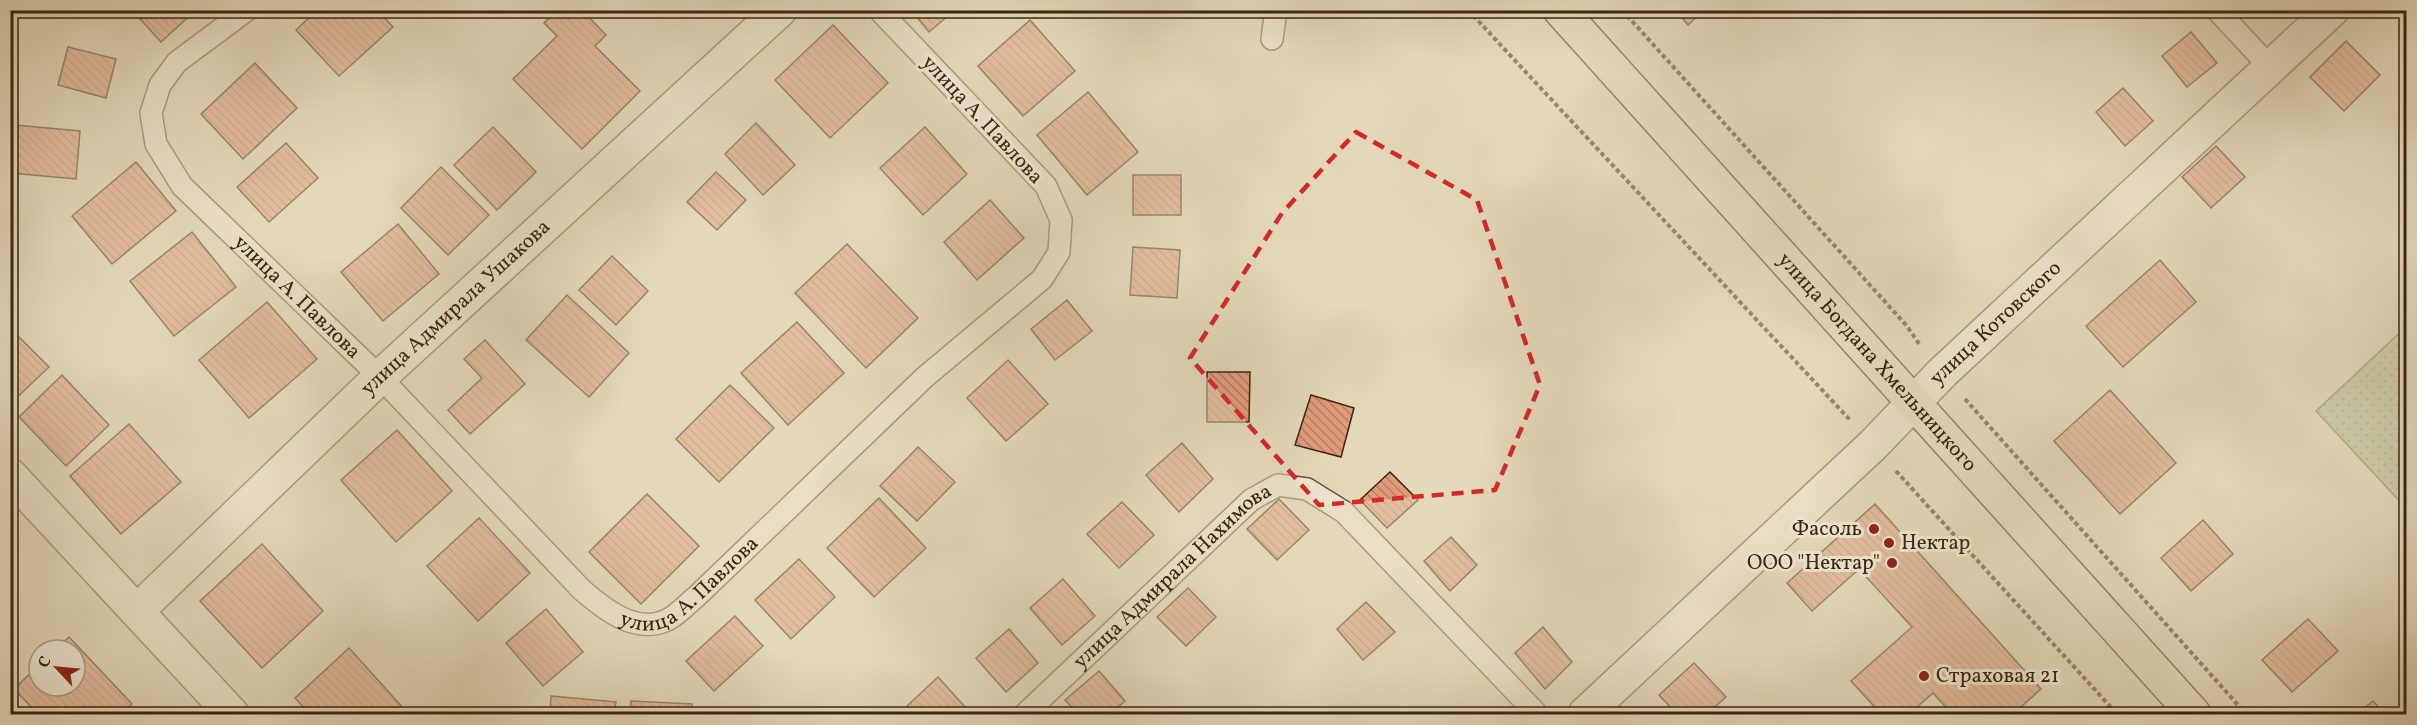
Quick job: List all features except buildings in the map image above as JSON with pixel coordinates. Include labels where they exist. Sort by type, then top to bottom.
[{"type":"main road","name":"улица Богдана Хмельницкого","points":[[1560,10],[2194,714]]},
{"type":"street","name":"улица Адмирала Ушакова","points":[[137,611],[380,377],[780,10]]},
{"type":"street","name":"улица Котовского","points":[[1585,714],[1873,445],[1951,365],[2332,10]]},
{"type":"street","points":[[10,476],[232,714]]},
{"type":"lane","name":"улица А. Павлова","points":[[247,10],[177,62],[160,85],[151,113],[156,144],[182,186],[380,377],[582,590],[608,612],[643,625],[667,620],[697,596],[926,377],[1042,279],[1059,252],[1061,220],[1046,186],[879,10]]},
{"type":"lane","points":[[1272,39],[1276,10]]},
{"type":"lane","points":[[2217,10],[2270,67]]},
{"type":"lane","name":"улица Адмирала Нахимова","points":[[1024,714],[1251,500],[1278,485],[1307,489],[1344,512],[1537,714]]},
{"type":"path","points":[[1468,10],[1855,425]]},
{"type":"path","points":[[1622,10],[1906,325],[1925,350]]},
{"type":"path","points":[[1958,392],[2246,714]]},
{"type":"path","points":[[1891,465],[2117,714]]},
{"type":"highlighted area","points":[[1356,132],[1477,200],[1540,385],[1495,490],[1319,505],[1190,358],[1282,213]]},
{"type":"green space","points":[[2406,327],[2406,508],[2316,411]]},
{"type":"place","name":"Фасоль","points":[[1874,529]]},
{"type":"place","name":"Нектар","points":[[1889,543]]},
{"type":"place","name":"ООО \"Нектар\"","points":[[1892,563]]},
{"type":"place","name":"Страховая 21","points":[[1924,676]]}]
